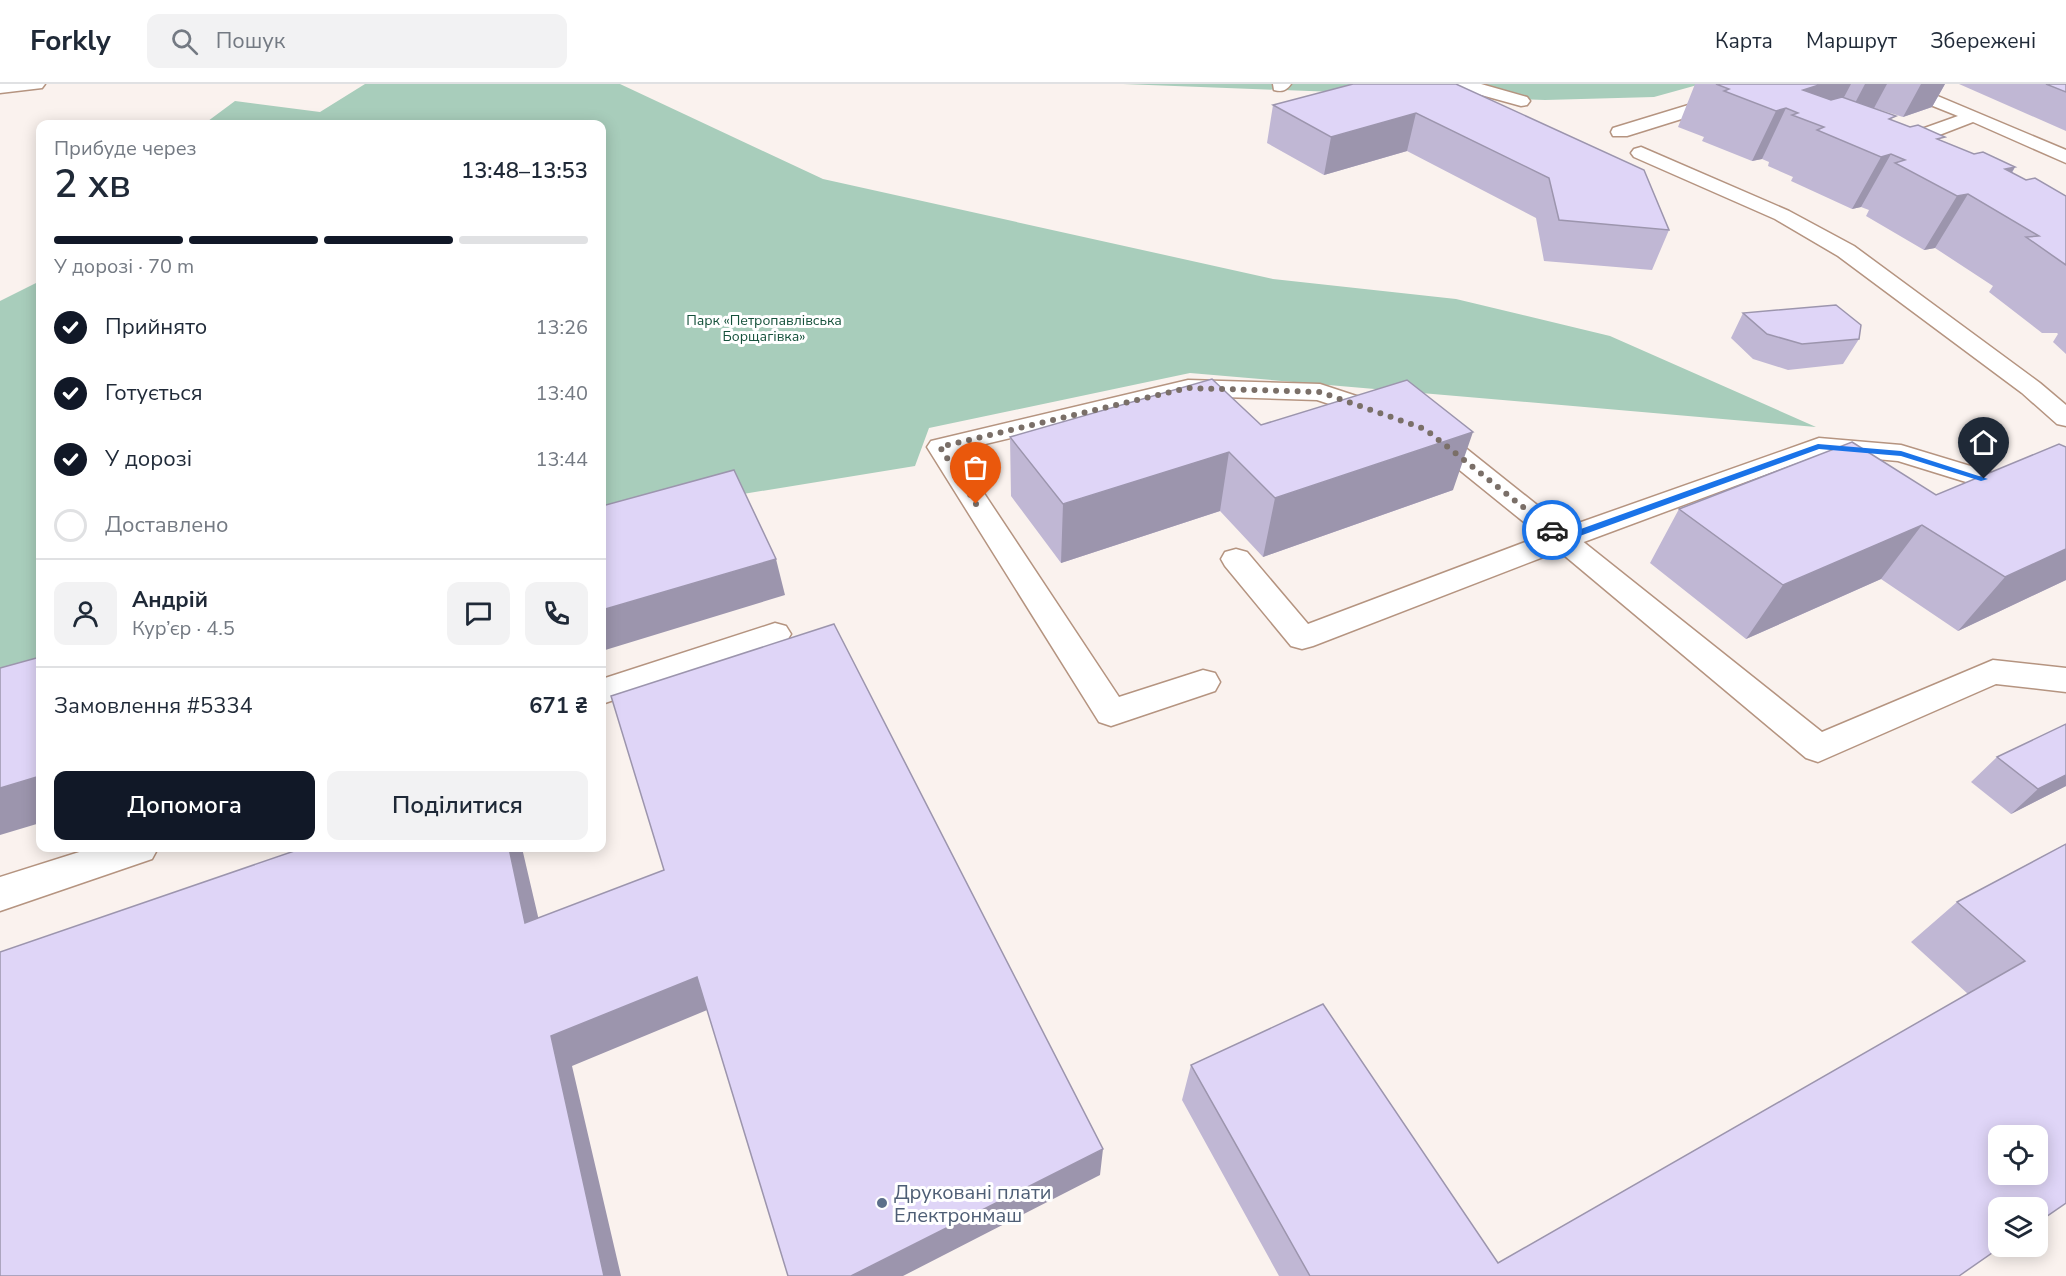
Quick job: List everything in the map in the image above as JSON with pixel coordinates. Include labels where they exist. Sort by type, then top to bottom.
[{"type":"street","points":[[0,88],[36,84]]},
{"type":"street","points":[[1462,84],[1521,101]]},
{"type":"street","points":[[1620,132],[1775,84]]},
{"type":"street","points":[[1894,84],[2066,157]]},
{"type":"street","points":[[1919,160],[1905,153],[1902,145],[1974,116]]},
{"type":"street","points":[[1641,153],[1782,215],[1846,251],[2031,388],[2066,418]]},
{"type":"street","points":[[1203,682],[1111,713],[940,447],[1188,388],[1320,392],[1425,429],[1563,538],[1818,748],[1993,672],[2066,680]]},
{"type":"street","points":[[1236,559],[1302,638],[1563,538],[1818,446],[1901,453],[2066,504]]},
{"type":"street","points":[[606,691],[774,634]]},
{"type":"street","points":[[0,894],[127,852]]},
{"type":"green space","name":"Парк «Петропавлівська Борщагівка»","points":[[365,84],[620,84],[823,179],[1273,279],[1456,299],[1610,336],[1816,427],[1190,373],[929,428],[915,466],[743,494],[606,534],[606,120],[209,120],[235,101],[320,112]]},
{"type":"green space","points":[[1123,84],[1701,84],[1654,97],[1545,100]]},
{"type":"green space","points":[[36,283],[36,697],[0,707],[0,301]]},
{"type":"building","points":[[1353,84],[1456,84],[1644,170],[1669,230],[1559,220],[1549,178],[1416,113],[1331,137],[1273,105]]},
{"type":"building","points":[[1716,84],[1822,84],[1803,90],[1831,100],[1842,97],[1896,116],[1889,119],[1910,127],[1918,125],[1945,137],[1937,139],[1974,154],[1983,152],[2015,167],[2005,169],[2026,180],[2035,178],[2066,196],[2066,265],[2026,237],[2039,236],[1968,194],[1957,196],[1895,163],[1905,160],[1891,154],[1881,157],[1817,130],[1824,127],[1792,115],[1798,113],[1786,108],[1776,111],[1724,91],[1729,89]]},
{"type":"building","points":[[2046,84],[2066,84],[2066,92]]},
{"type":"building","points":[[1836,305],[1861,325],[1859,339],[1802,344],[1767,334],[1743,313]]},
{"type":"building","points":[[1212,379],[1261,425],[1407,380],[1473,432],[1275,498],[1229,452],[1063,504],[1010,437]]},
{"type":"building","points":[[1852,442],[1936,495],[2059,444],[2066,447],[2066,549],[2005,577],[1922,525],[1783,585],[1679,509]]},
{"type":"building","points":[[734,470],[776,559],[606,609],[606,505]]},
{"type":"building","points":[[834,624],[1103,1149],[851,1276],[788,1276],[697,977],[551,1036],[604,1276],[0,1276],[0,952],[291,852],[510,852],[525,923],[664,870],[611,696]]},
{"type":"building","points":[[36,658],[36,777],[0,788],[0,668]]},
{"type":"building","points":[[2066,724],[2066,775],[2038,789],[1997,757]]},
{"type":"building","points":[[2066,844],[2066,1203],[2048,1215],[2048,1197],[1988,1197],[1988,1256],[1959,1276],[1310,1276],[1191,1065],[1323,1004],[1498,1263],[2025,961],[1957,902]]},
{"type":"way so far","points":[[976,504],[940,447],[1188,388],[1320,392],[1425,429],[1552,530]]},
{"type":"place","name":"Друковані плати Електронмаш","points":[[882,1203]]},
{"type":"route","points":[[1552,530],[1563,538],[1818,446],[1901,453],[1984,479]]}]
